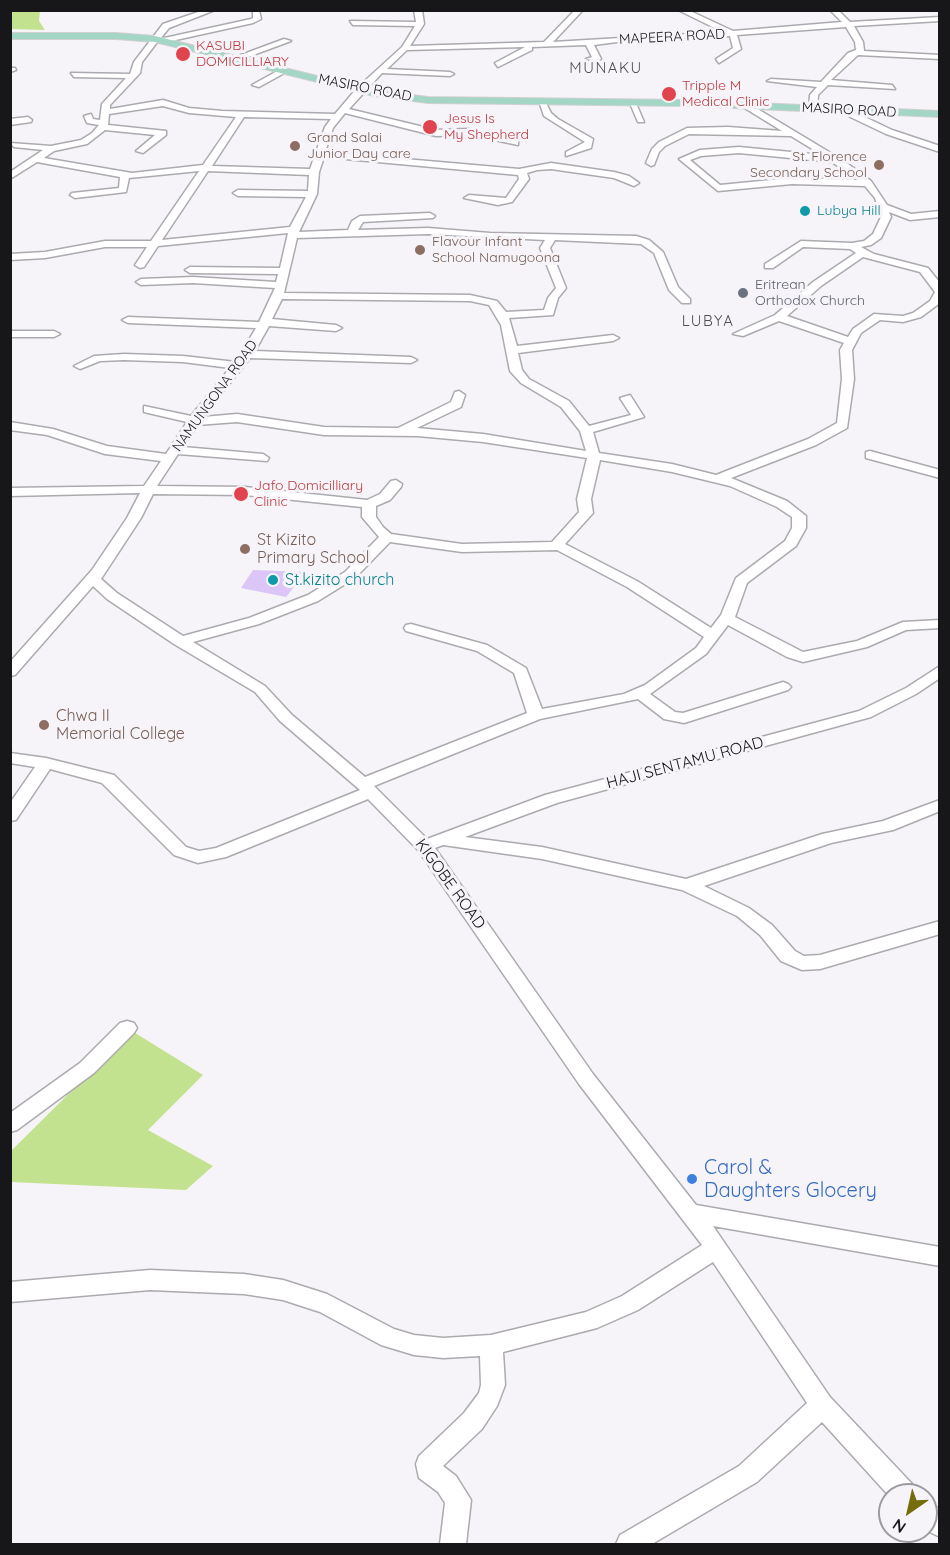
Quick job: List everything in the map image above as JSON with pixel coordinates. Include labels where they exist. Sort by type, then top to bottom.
[{"type":"main road","name":"MASIRO ROAD","points":[[10,36],[116,36],[159,40],[360,90],[428,100],[746,105],[939,114]]},
{"type":"street","points":[[10,177],[52,149],[88,140],[102,125],[106,104],[118,93],[170,23],[212,10]]},
{"type":"street","points":[[353,23],[420,24],[418,10]]},
{"type":"street","points":[[545,45],[568,18],[580,10]]},
{"type":"street","points":[[681,10],[733,34],[737,49],[719,61]]},
{"type":"street","points":[[833,10],[849,24],[857,37],[858,52]]},
{"type":"street","points":[[912,21],[913,10]]},
{"type":"street","points":[[159,40],[253,21],[257,19],[256,11]]},
{"type":"street","name":"MAPEERA ROAD","points":[[405,48],[590,43],[939,19]]},
{"type":"street","name":"NAMUNGONA ROAD","points":[[10,672],[97,573],[135,518],[148,490],[222,382],[239,366],[265,324],[279,290],[295,233],[312,194],[314,172],[320,154],[339,113],[405,48],[420,24]]},
{"type":"street","points":[[234,59],[287,41]]},
{"type":"street","points":[[590,43],[597,59],[590,59]]},
{"type":"street","points":[[498,65],[532,46]]},
{"type":"street","points":[[813,108],[814,95],[831,74],[839,71],[851,56],[858,52],[939,57]]},
{"type":"street","points":[[256,85],[284,71]]},
{"type":"street","points":[[381,71],[450,74]]},
{"type":"street","points":[[74,75],[131,76]]},
{"type":"street","points":[[771,81],[892,87]]},
{"type":"street","points":[[104,112],[126,111],[163,103],[197,112],[304,116],[339,113],[436,133],[471,132],[515,143]]},
{"type":"street","points":[[542,103],[547,114],[555,121],[590,141],[588,146],[569,154]]},
{"type":"street","points":[[632,103],[641,120]]},
{"type":"street","points":[[746,105],[834,159],[868,183],[884,207],[886,217],[874,239],[852,246],[801,244],[769,266]]},
{"type":"street","points":[[843,110],[889,132],[939,149]]},
{"type":"street","points":[[140,265],[242,114]]},
{"type":"street","points":[[88,116],[90,121],[102,125],[163,133],[140,151]]},
{"type":"street","points":[[290,129],[304,116]]},
{"type":"street","points":[[10,122],[28,120]]},
{"type":"street","points":[[651,163],[655,151],[662,144],[687,131],[728,130],[790,134]]},
{"type":"street","points":[[14,144],[52,149]]},
{"type":"street","points":[[834,159],[739,150],[700,153],[684,159],[718,188],[792,182],[868,183]]},
{"type":"street","points":[[320,154],[522,172],[536,167],[559,167],[621,176],[634,183]]},
{"type":"street","points":[[196,168],[211,157]]},
{"type":"street","points":[[36,159],[125,176],[196,168],[314,172]]},
{"type":"street","points":[[469,198],[498,202],[509,200],[524,179],[522,172]]},
{"type":"street","points":[[75,195],[123,190],[125,176]]},
{"type":"street","points":[[238,193],[312,194]]},
{"type":"street","points":[[884,207],[910,217],[939,214]]},
{"type":"street","points":[[352,232],[355,223],[360,219],[430,216]]},
{"type":"street","points":[[10,257],[45,255],[105,244],[152,244],[241,233],[428,231],[490,236],[628,238],[645,242],[658,252],[673,288],[686,301]]},
{"type":"street","points":[[503,315],[549,313],[553,298],[561,288],[545,248],[553,236]]},
{"type":"street","points":[[720,478],[812,442],[843,425],[848,379],[846,350],[850,341],[863,325],[875,317],[906,319],[926,310],[939,292],[924,270],[862,253],[852,246]]},
{"type":"street","points":[[738,334],[779,317],[817,284],[862,253]]},
{"type":"street","points":[[186,270],[285,271]]},
{"type":"street","points":[[141,282],[193,280],[279,290],[482,299],[493,303],[503,315],[513,350],[516,371],[520,377],[559,399],[586,430],[594,457],[584,499],[586,513],[559,540],[560,546]]},
{"type":"street","points":[[779,317],[850,341]]},
{"type":"street","points":[[129,320],[336,327]]},
{"type":"street","points":[[10,334],[54,334]]},
{"type":"street","points":[[513,350],[613,338]]},
{"type":"street","points":[[246,354],[411,360]]},
{"type":"street","points":[[80,366],[98,358],[141,357],[239,366]]},
{"type":"street","points":[[400,431],[458,404],[459,395]]},
{"type":"street","points":[[586,430],[638,417],[626,398]]},
{"type":"street","points":[[10,758],[46,763],[108,779],[180,851],[198,857],[220,853],[536,715],[628,698],[641,693],[688,663],[726,618],[741,581],[791,543],[800,522],[799,516],[792,509],[720,478],[679,469],[483,438],[400,431],[324,431],[237,418],[196,421],[148,409]]},
{"type":"street","points":[[10,426],[49,432],[105,450],[263,458]]},
{"type":"street","points":[[870,455],[939,474]]},
{"type":"street","points":[[10,492],[245,490],[369,504],[385,497],[396,484]]},
{"type":"street","points":[[369,504],[369,517],[378,530],[387,537],[462,548],[560,546],[632,584],[713,636]]},
{"type":"street","points":[[180,641],[284,612],[320,595],[350,575],[387,537]]},
{"type":"street","name":"KIGOBE ROAD","points":[[97,573],[94,580],[112,596],[180,641],[260,689],[286,718],[367,788],[424,846],[586,1079],[716,1247],[822,1405],[894,1483]]},
{"type":"street","points":[[726,618],[792,654],[803,657],[862,644],[903,626],[939,624]]},
{"type":"street","points":[[411,628],[482,648],[521,671],[536,715]]},
{"type":"street","name":"HAJI SENTAMU ROAD","points":[[424,846],[550,799],[864,714],[911,691],[939,670]]},
{"type":"street","points":[[641,693],[670,716],[684,718],[783,687]]},
{"type":"street","points":[[10,816],[46,763]]},
{"type":"street","points":[[687,885],[828,838],[894,823],[939,805]]},
{"type":"street","points":[[442,840],[542,853],[687,885],[743,912],[766,930],[788,956],[802,963],[820,962],[939,927]]},
{"type":"street","points":[[10,1124],[87,1068],[127,1028]]},
{"type":"street","points":[[689,1213],[939,1257]]},
{"type":"street","points":[[10,1292],[150,1280],[206,1285],[244,1284],[283,1290],[327,1304],[389,1338],[414,1345],[443,1348],[491,1346],[588,1321],[630,1304],[688,1268],[716,1247]]},
{"type":"street","points":[[453,1545],[458,1500],[447,1484],[428,1470],[428,1464],[473,1421],[489,1398],[493,1375],[491,1346]]},
{"type":"street","points":[[629,1545],[748,1473],[793,1435],[822,1405]]},
{"type":"green space","points":[[11,10],[40,11],[39,21],[45,30],[11,29]]},
{"type":"green space","points":[[132,1031],[203,1075],[148,1130],[213,1166],[186,1190],[11,1182],[11,1151]]},
{"type":"building","name":"St.kizito church","points":[[253,570],[306,572],[286,597],[241,588]]},
{"type":"place","name":"KASUBI DOMICILLIARY","points":[[183,54]]},
{"type":"place","name":"Tripple M Medical Clinic","points":[[669,94]]},
{"type":"place","name":"Jesus Is My Shepherd","points":[[430,127]]},
{"type":"place","name":"Grand Salai Junior Day care","points":[[295,146]]},
{"type":"place","name":"St. Florence Secondary School","points":[[879,165]]},
{"type":"place","name":"Lubya Hill","points":[[805,211]]},
{"type":"place","name":"Flavour Infant School Namugoona","points":[[420,250]]},
{"type":"place","name":"Eritrean Orthodox Church","points":[[743,293]]},
{"type":"place","name":"Jafo Domicilliary Clinic","points":[[241,494]]},
{"type":"place","name":"St Kizito Primary School","points":[[245,549]]},
{"type":"place","name":"St.kizito church","points":[[273,580]]},
{"type":"place","name":"Chwa II Memorial College","points":[[44,725]]},
{"type":"place","name":"Carol & Daughters Glocery","points":[[692,1179]]},
{"type":"district","name":"MUNAKU","points":[[606,68]]},
{"type":"district","name":"LUBYA","points":[[708,321]]}]
